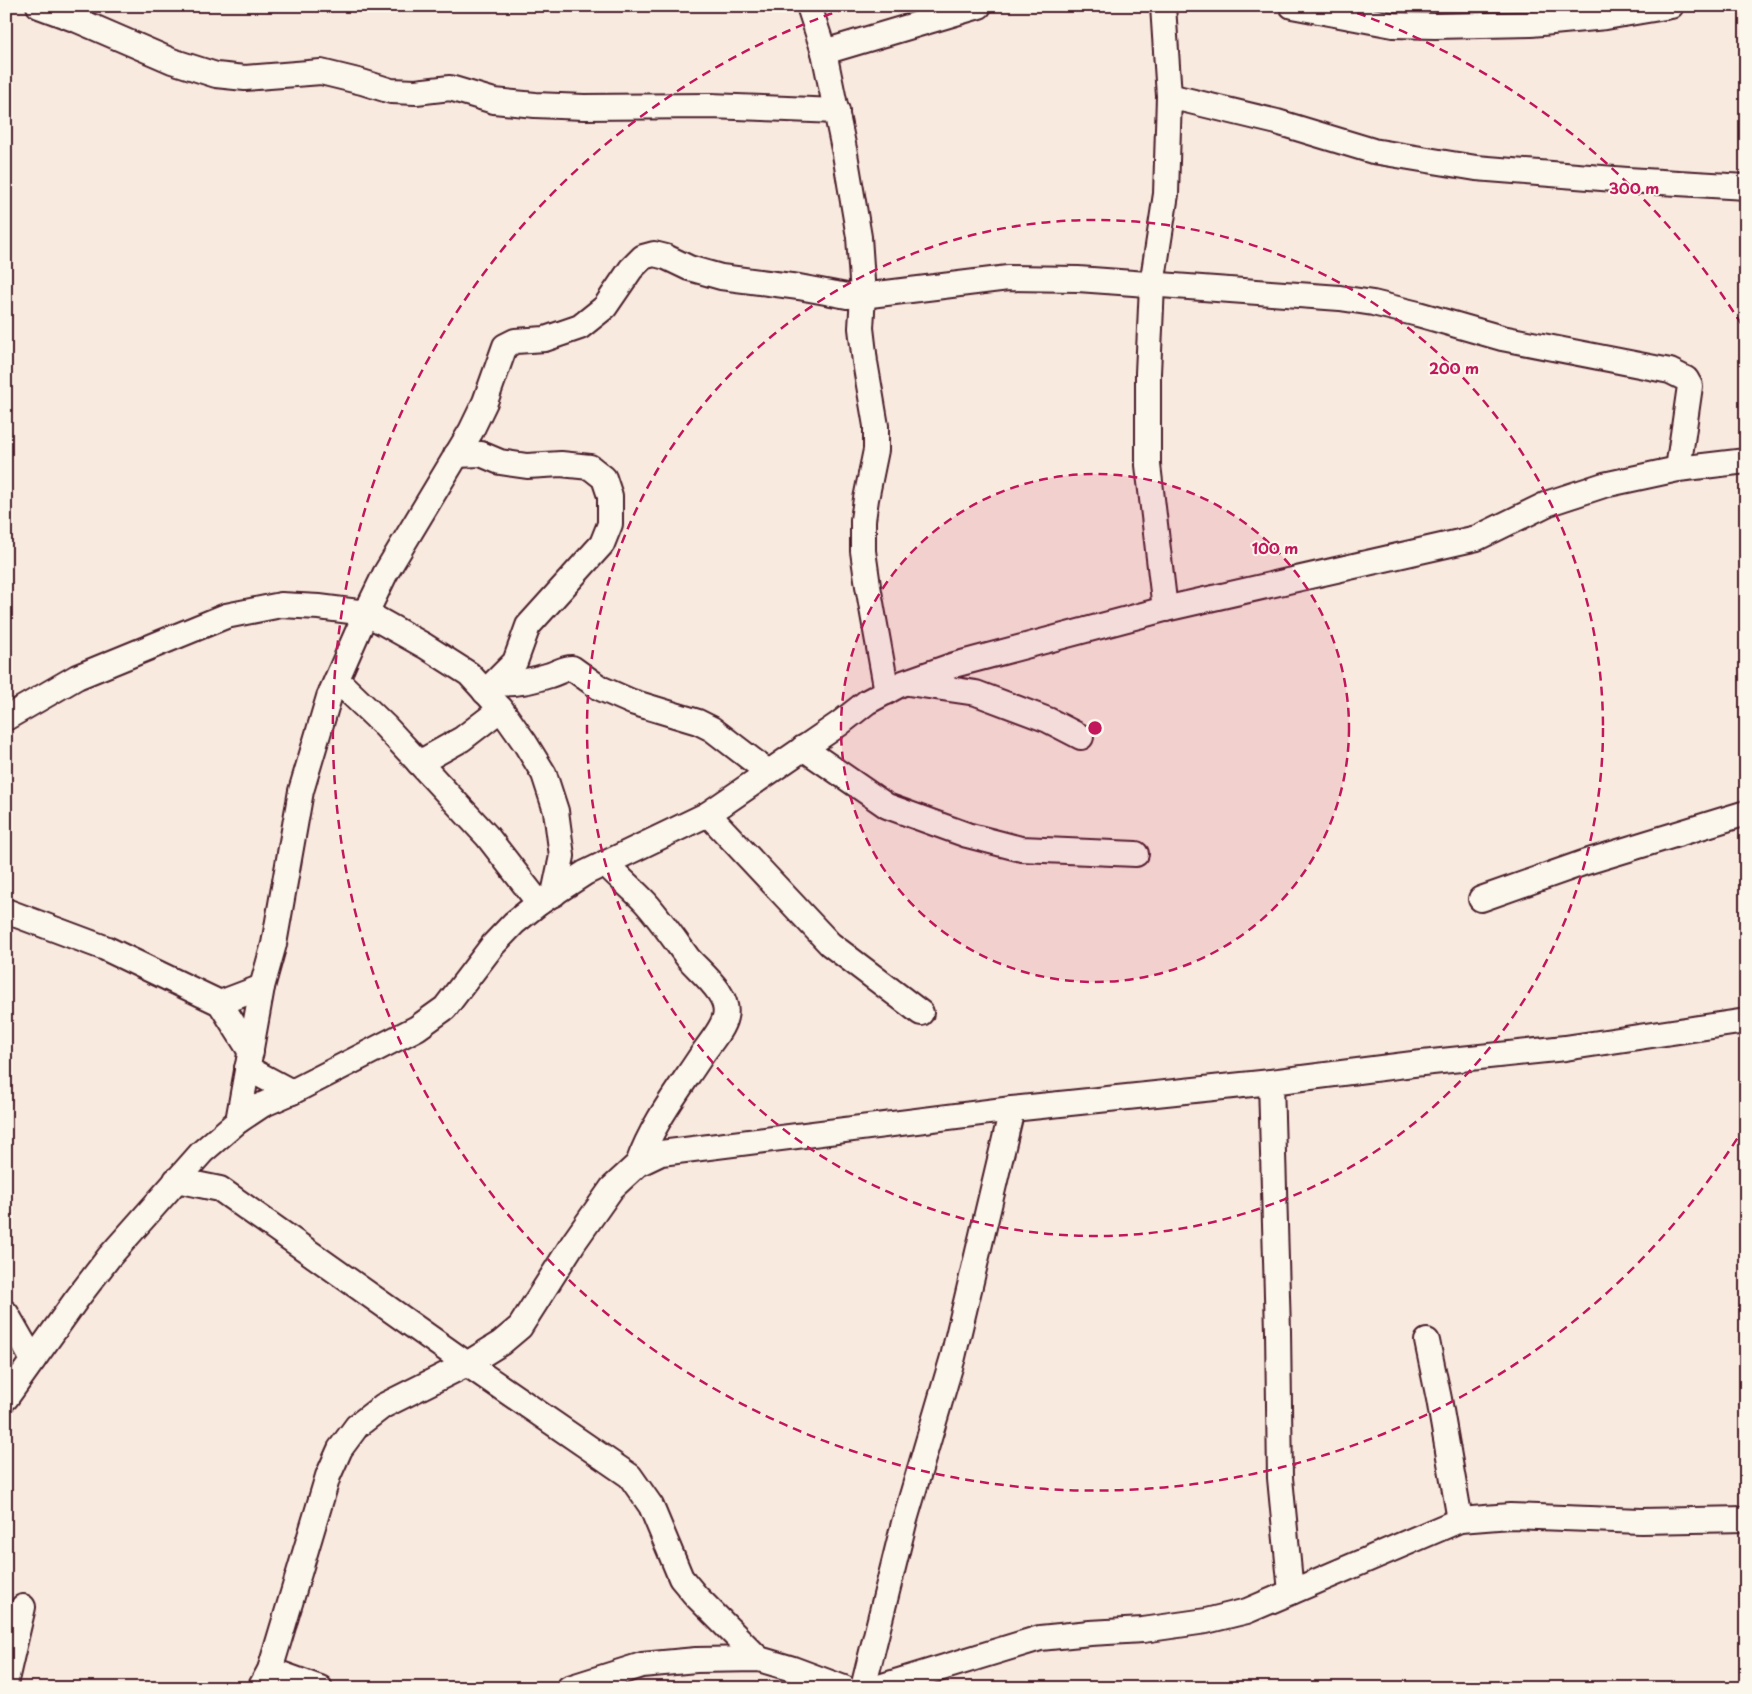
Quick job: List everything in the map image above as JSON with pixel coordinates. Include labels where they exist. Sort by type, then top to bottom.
[{"type":"street","points":[[39,6],[77,20],[172,61],[216,75],[245,78],[321,72],[390,91],[416,92],[450,88],[494,101],[535,105],[584,107],[710,106],[836,111]]},
{"type":"street","points":[[809,6],[824,52],[858,237],[863,295],[861,328],[876,426],[876,450],[863,520],[863,551],[868,586],[895,687]]},
{"type":"street","points":[[824,52],[979,6]]},
{"type":"street","points":[[1163,6],[1169,96],[1166,194],[1152,285],[1148,373],[1148,465],[1165,609]]},
{"type":"street","points":[[1292,6],[1340,11],[1393,25],[1435,26],[1530,15],[1606,17],[1671,6]]},
{"type":"street","points":[[1169,96],[1277,122],[1373,151],[1476,168],[1746,187]]},
{"type":"street","points":[[238,1122],[262,987],[274,944],[302,791],[329,697],[366,613],[386,574],[470,431],[485,402],[505,346],[515,341],[545,339],[580,327],[605,308],[631,269],[643,257],[654,254],[666,257],[689,268],[721,277],[799,287],[847,296],[1008,278],[1078,279],[1340,298],[1373,303],[1502,338],[1670,372],[1686,379],[1690,386],[1678,469]]},
{"type":"street","points":[[470,431],[480,454]]},
{"type":"street","points":[[419,763],[462,739],[515,662],[528,626],[602,544],[610,524],[610,496],[604,478],[590,467],[561,464],[527,466],[500,462],[480,454],[456,455]]},
{"type":"street","points":[[6,1398],[109,1257],[202,1152],[238,1122],[262,1105],[292,1092],[417,1028],[445,1008],[493,945],[514,922],[595,868],[708,814],[867,702],[895,687],[954,665],[1165,609],[1478,538],[1549,503],[1604,485],[1678,469],[1746,461]]},
{"type":"street","points":[[6,718],[77,677],[226,616],[281,604],[366,613],[470,674],[494,695],[525,742],[544,774],[556,811],[562,856],[546,899]]},
{"type":"street","points":[[494,695],[508,684],[520,683],[572,668],[600,688],[624,698],[698,722],[712,729],[768,772]]},
{"type":"street","points":[[337,680],[385,726],[546,899]]},
{"type":"street","points":[[895,687],[976,693],[1048,720],[1082,737]]},
{"type":"street","points":[[803,748],[887,806],[966,835],[1021,849],[1136,854]]},
{"type":"street","points":[[708,814],[830,944],[921,1013]]},
{"type":"street","points":[[1481,899],[1586,862],[1746,814]]},
{"type":"street","points":[[562,856],[595,868],[645,902],[688,958],[714,985],[724,1002],[726,1010],[725,1018],[716,1035],[652,1129],[638,1164]]},
{"type":"street","points":[[6,911],[105,948],[220,1003],[249,1060],[292,1092]]},
{"type":"street","points":[[220,1003],[262,987]]},
{"type":"street","points":[[320,1688],[265,1679],[328,1476],[340,1450],[358,1426],[383,1406],[467,1364],[501,1343],[520,1327],[574,1242],[612,1188],[638,1164],[661,1153],[1012,1109],[1271,1082],[1413,1064],[1565,1048],[1746,1021]]},
{"type":"street","points":[[1271,1082],[1280,1478],[1291,1592]]},
{"type":"street","points":[[863,1688],[904,1523],[954,1357],[1012,1109]]},
{"type":"street","points":[[202,1152],[220,1189]]},
{"type":"street","points":[[176,1180],[220,1189],[467,1364],[630,1476],[651,1506],[681,1578],[696,1596],[759,1659]]},
{"type":"street","points":[[6,1313],[33,1360]]},
{"type":"street","points":[[1427,1341],[1460,1520]]},
{"type":"street","points":[[876,1688],[1040,1638],[1143,1630],[1206,1621],[1247,1611],[1460,1520],[1510,1516],[1641,1521],[1746,1518]]},
{"type":"street","points":[[6,1680],[23,1607]]},
{"type":"street","points":[[569,1688],[642,1665],[696,1660],[759,1659],[793,1669],[844,1688]]}]
